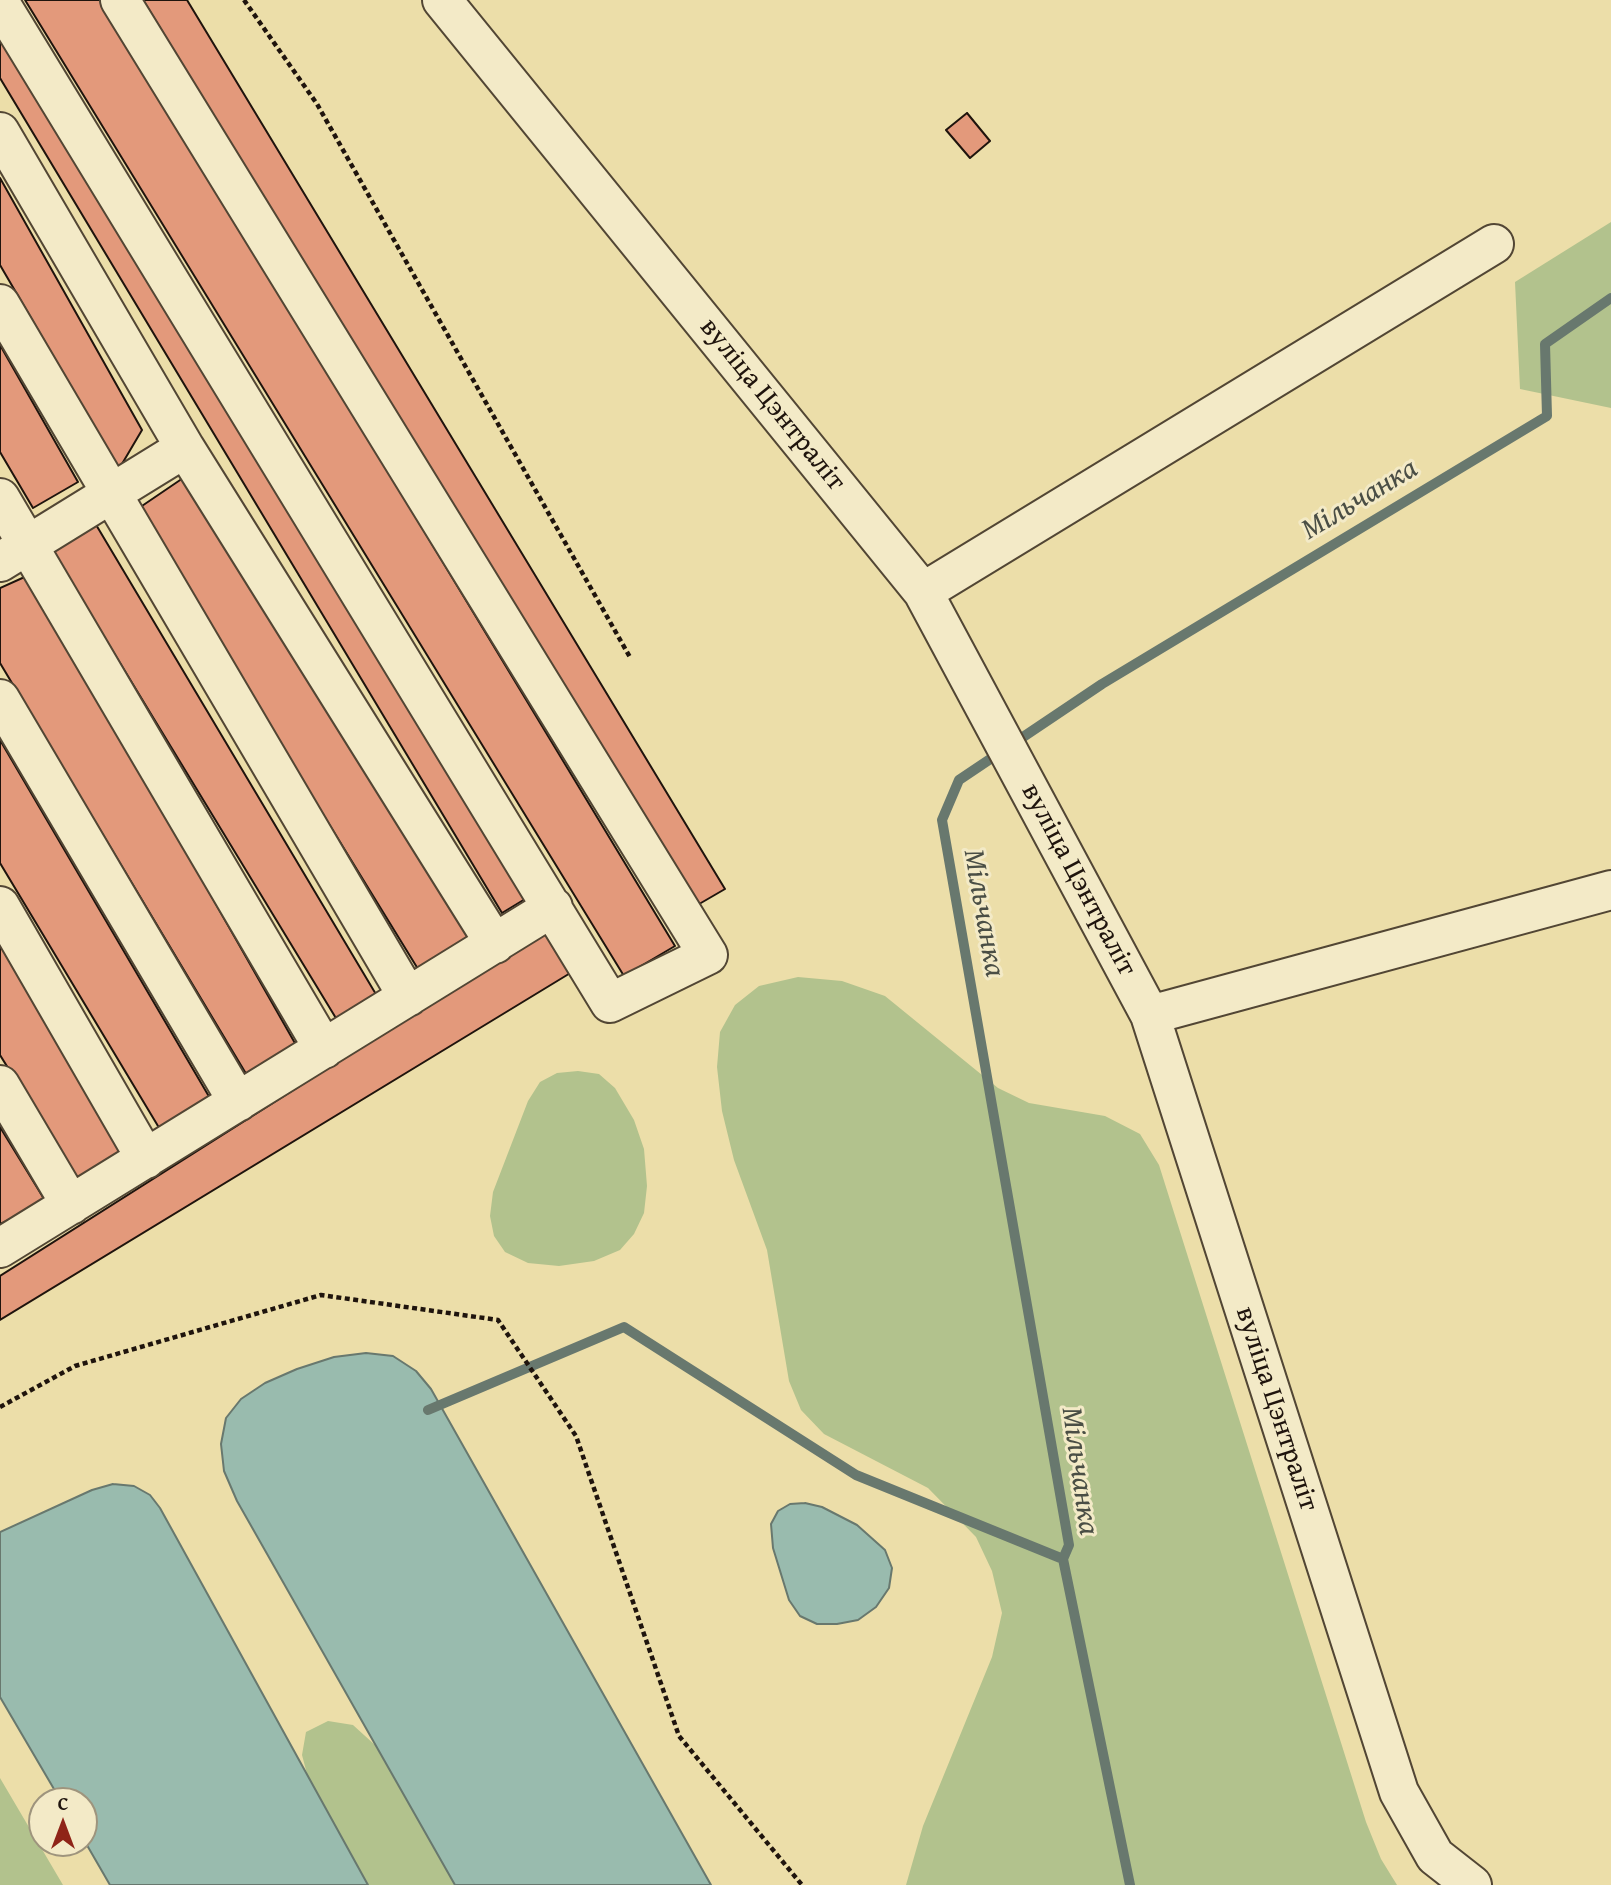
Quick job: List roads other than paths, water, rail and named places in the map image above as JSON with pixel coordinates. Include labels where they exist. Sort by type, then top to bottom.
[{"type":"street","points":[[0,3],[610,1003],[708,955],[120,0]]},
{"type":"street","name":"вуліца Цэнтраліт","points":[[442,0],[923,592],[1150,1015],[1399,1792],[1435,1856],[1472,1885]]},
{"type":"street","points":[[0,132],[185,448],[495,944]]},
{"type":"street","points":[[923,592],[1494,244]]},
{"type":"street","points":[[0,304],[408,997]]},
{"type":"street","points":[[14,554],[185,448]]},
{"type":"street","points":[[0,498],[14,554],[324,1049]]},
{"type":"street","points":[[0,699],[238,1102]]},
{"type":"street","points":[[1150,1015],[1611,891]]},
{"type":"street","points":[[0,906],[146,1159]]},
{"type":"street","points":[[0,1248],[553,908]]},
{"type":"street","points":[[0,1085],[71,1205]]},
{"type":"waterway","name":"Мільчанка","points":[[1130,1885],[1063,1559],[1069,1545],[942,820],[959,780],[1102,684],[1547,416],[1545,344],[1611,298]]},
{"type":"waterway","points":[[428,1410],[624,1327],[856,1475],[1063,1559]]}]
